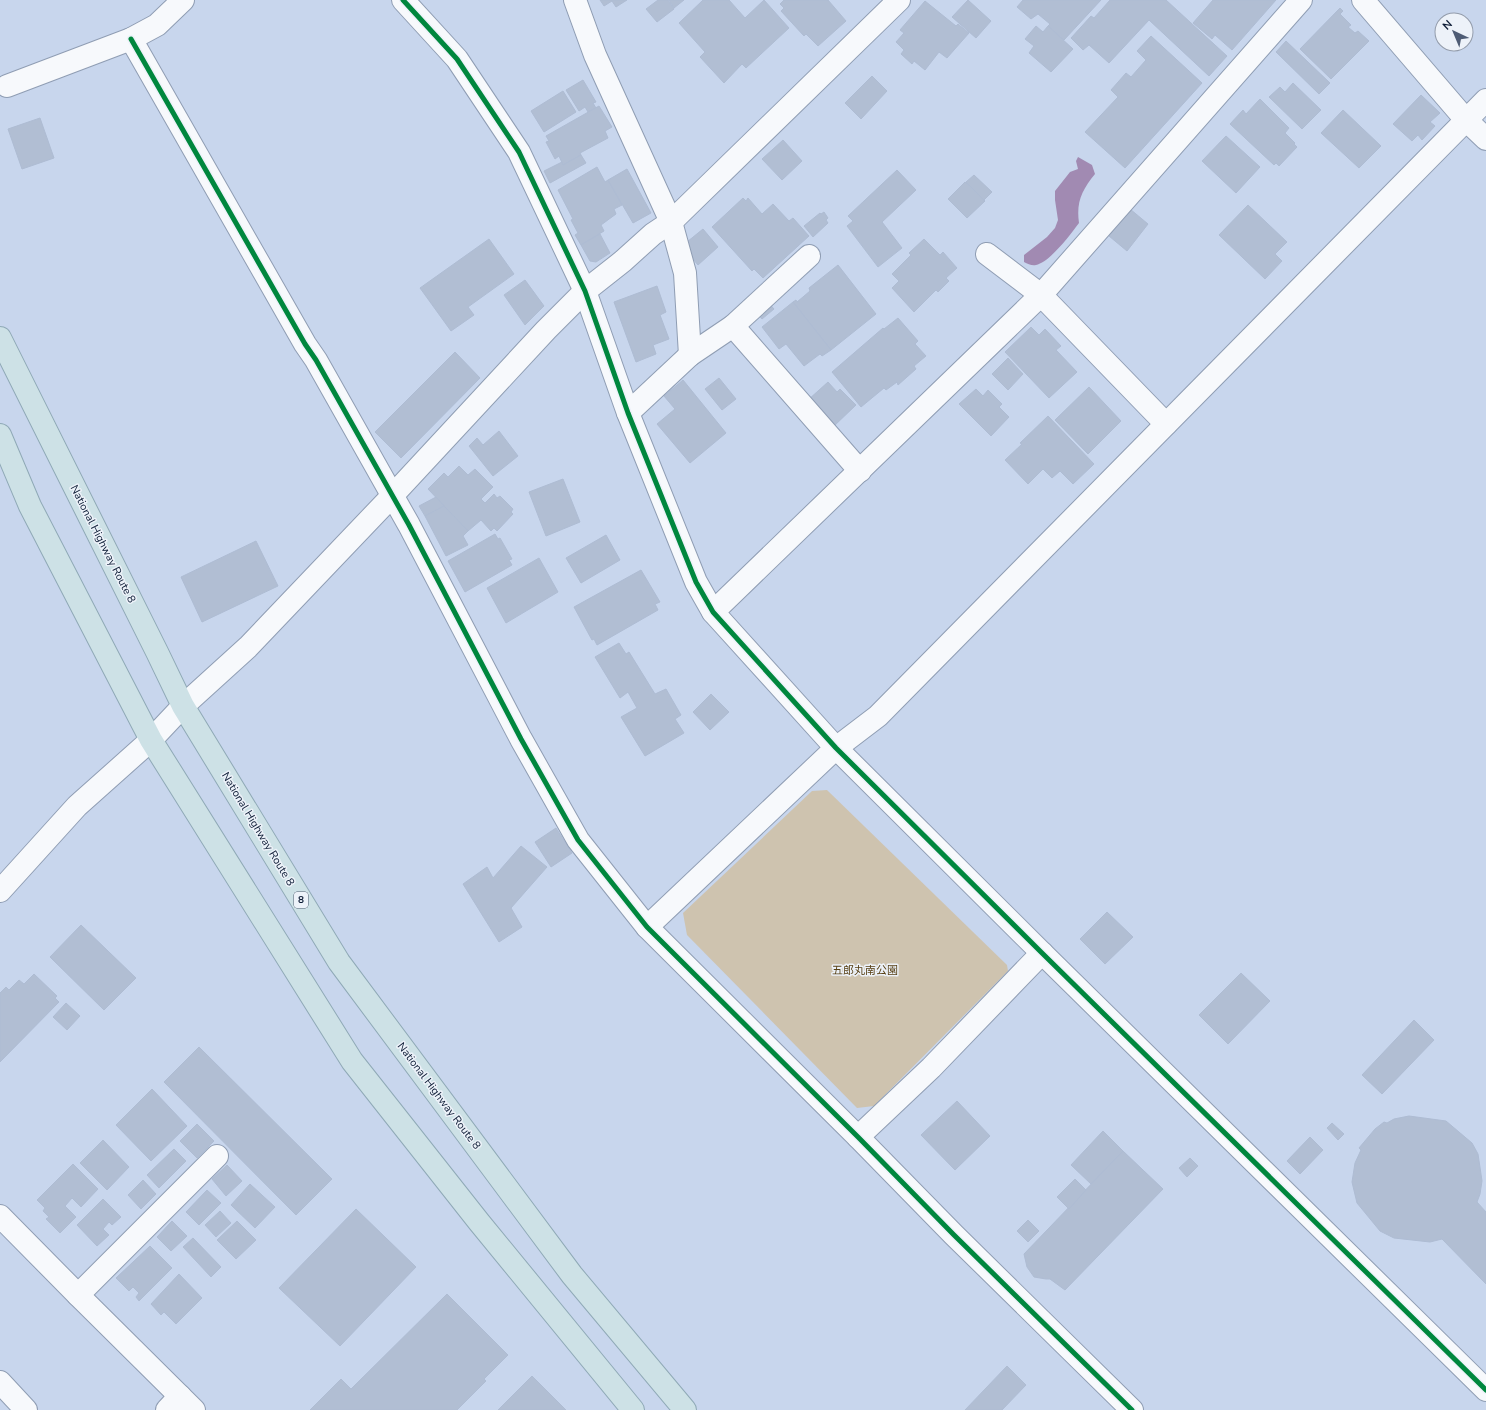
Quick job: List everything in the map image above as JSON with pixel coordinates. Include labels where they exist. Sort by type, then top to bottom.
[{"type":"highway","name":"National Highway Route 8","points":[[0,338],[183,706],[339,962],[572,1275],[685,1410]]},
{"type":"highway","points":[[0,435],[30,506],[150,740],[352,1061],[479,1222],[633,1410]]},
{"type":"street","points":[[8,86],[131,39],[157,25],[183,0]]},
{"type":"street","points":[[403,0],[457,59],[519,152],[585,291],[628,413],[696,582],[713,612],[836,748],[1042,954],[1486,1390]]},
{"type":"street","points":[[575,0],[595,55],[671,222],[685,273],[690,355]]},
{"type":"street","points":[[0,891],[78,806],[150,740],[183,706],[248,647],[392,496],[540,335],[585,291],[623,261],[652,234],[671,222],[899,0]]},
{"type":"street","points":[[713,612],[1041,295],[1301,0]]},
{"type":"street","points":[[1363,0],[1466,120],[1486,139]]},
{"type":"street","points":[[131,39],[305,344],[316,360],[409,525],[521,739],[578,840],[647,927],[858,1136],[954,1235],[1132,1410]]},
{"type":"street","points":[[647,927],[836,748],[878,716],[1486,100]]},
{"type":"street","points":[[987,254],[1041,295],[1166,424]]},
{"type":"street","points":[[628,413],[690,355],[733,326],[809,256]]},
{"type":"street","points":[[733,326],[860,471]]},
{"type":"street","points":[[858,1136],[931,1068],[1042,954]]},
{"type":"street","points":[[78,1295],[217,1156]]},
{"type":"street","points":[[0,1216],[78,1295],[180,1405]]},
{"type":"street","points":[[0,1382],[26,1410]]},
{"type":"green space","name":"五郎丸南公園","points":[[827,790],[1007,965],[1008,971],[874,1106],[857,1108],[687,935],[683,913],[812,791]]},
{"type":"shaded area","points":[[1078,157],[1092,165],[1095,174],[1083,191],[1079,202],[1079,223],[1053,254],[1041,263],[1030,265],[1024,262],[1024,255],[1047,237],[1055,228],[1058,220],[1055,191],[1070,172],[1078,169],[1076,161]]},
{"type":"building","points":[[600,0],[627,0],[616,7],[612,1],[604,6]]},
{"type":"building","points":[[658,0],[668,0],[674,9],[657,22],[646,9]]},
{"type":"building","points":[[669,0],[684,0],[674,8]]},
{"type":"building","points":[[703,0],[729,0],[745,18],[764,0],[789,28],[746,68],[742,64],[724,83],[700,57],[705,52],[679,23]]},
{"type":"building","points":[[784,0],[828,0],[846,21],[818,46],[806,34],[804,36],[781,11],[784,8],[780,4]]},
{"type":"building","points":[[968,0],[991,21],[976,38],[952,17]]},
{"type":"building","points":[[1023,0],[1101,0],[1064,40],[1048,26],[1050,24],[1038,14],[1031,19],[1017,7]]},
{"type":"building","points":[[1110,0],[1166,0],[1227,56],[1209,76],[1149,20],[1109,63],[1089,45],[1083,50],[1071,38],[1091,16],[1094,18]]},
{"type":"building","points":[[1213,0],[1276,0],[1232,50],[1215,35],[1212,39],[1193,23]]},
{"type":"building","points":[[925,1],[956,26],[958,24],[969,33],[947,58],[939,52],[925,70],[914,61],[912,64],[901,54],[904,50],[896,42],[904,33],[900,30]]},
{"type":"building","points":[[1340,8],[1343,11],[1340,14],[1351,25],[1348,27],[1355,33],[1358,31],[1369,41],[1331,79],[1300,49]]},
{"type":"building","points":[[1036,26],[1043,32],[1048,26],[1073,49],[1051,72],[1029,53],[1034,46],[1025,39]]},
{"type":"building","points":[[1151,36],[1202,83],[1125,168],[1085,132],[1118,97],[1111,90],[1126,73],[1131,77],[1146,60],[1137,51]]},
{"type":"building","points":[[1286,41],[1330,83],[1319,94],[1276,52]]},
{"type":"building","points":[[872,76],[887,91],[861,119],[845,103]]},
{"type":"building","points":[[583,80],[596,102],[593,103],[596,108],[588,112],[585,107],[579,111],[566,90]]},
{"type":"building","points":[[1293,83],[1321,110],[1302,129],[1269,97],[1280,87],[1285,92]]},
{"type":"building","points":[[563,91],[576,112],[544,132],[531,111]]},
{"type":"building","points":[[1421,95],[1440,113],[1430,122],[1435,126],[1422,140],[1418,135],[1412,141],[1393,124]]},
{"type":"building","points":[[1260,99],[1289,128],[1285,133],[1297,147],[1279,166],[1276,163],[1274,165],[1230,124],[1243,110],[1246,114]]},
{"type":"building","points":[[599,106],[612,127],[605,131],[608,138],[580,153],[581,155],[563,165],[559,156],[555,159],[546,142],[549,141],[546,136]]},
{"type":"building","points":[[1343,110],[1381,146],[1359,168],[1321,133]]},
{"type":"building","points":[[40,118],[54,158],[22,169],[8,129]]},
{"type":"building","points":[[1226,136],[1260,167],[1236,193],[1202,161]]},
{"type":"building","points":[[783,140],[802,161],[782,180],[762,159]]},
{"type":"building","points":[[581,155],[586,163],[550,183],[544,171],[562,162],[563,165]]},
{"type":"building","points":[[597,167],[605,182],[608,180],[622,205],[614,209],[616,214],[601,225],[604,231],[581,245],[575,235],[578,233],[571,220],[573,219],[558,190]]},
{"type":"building","points":[[627,169],[651,213],[633,223],[608,180]]},
{"type":"building","points":[[897,170],[916,190],[882,222],[902,248],[878,267],[847,226],[853,221],[848,216]]},
{"type":"building","points":[[974,175],[992,192],[984,200],[966,182]]},
{"type":"building","points":[[965,182],[985,201],[967,218],[948,199]]},
{"type":"building","points":[[743,198],[746,201],[748,198],[762,214],[773,204],[789,221],[793,218],[809,236],[763,278],[754,269],[752,271],[712,227]]},
{"type":"building","points":[[1248,205],[1287,242],[1275,254],[1282,261],[1265,279],[1219,235]]},
{"type":"building","points":[[1130,209],[1148,224],[1127,251],[1109,236]]},
{"type":"building","points":[[824,212],[828,218],[826,220],[828,223],[813,237],[804,226],[820,213],[821,214]]},
{"type":"building","points":[[703,229],[718,247],[698,265],[682,246]]},
{"type":"building","points":[[600,234],[610,253],[596,262],[590,261],[581,245]]},
{"type":"building","points":[[489,239],[514,274],[468,307],[474,315],[451,331],[420,288]]},
{"type":"building","points":[[924,239],[940,255],[943,252],[957,268],[946,278],[949,281],[938,292],[936,290],[914,312],[892,288],[899,281],[892,274],[911,255],[909,253]]},
{"type":"building","points":[[838,265],[876,314],[831,350],[793,302],[796,300],[797,302],[810,291],[809,288]]},
{"type":"building","points":[[525,280],[544,306],[525,325],[504,295]]},
{"type":"building","points":[[657,286],[666,312],[660,315],[669,339],[653,345],[656,354],[636,362],[614,302]]},
{"type":"building","points":[[766,300],[774,309],[762,319],[754,310]]},
{"type":"building","points":[[793,302],[831,350],[822,356],[820,354],[804,366],[786,344],[779,349],[762,327]]},
{"type":"building","points":[[898,318],[918,341],[915,344],[926,356],[914,366],[916,369],[898,385],[897,382],[886,390],[884,388],[861,407],[832,372],[883,328],[884,329]]},
{"type":"building","points":[[1031,327],[1039,335],[1045,329],[1061,346],[1056,350],[1077,372],[1049,398],[1005,352]]},
{"type":"building","points":[[455,352],[480,378],[401,458],[375,432]]},
{"type":"building","points":[[1008,358],[1023,374],[1008,390],[992,374]]},
{"type":"building","points":[[719,378],[736,399],[722,410],[705,389]]},
{"type":"building","points":[[683,380],[726,433],[690,463],[657,424],[675,409],[664,396]]},
{"type":"building","points":[[828,382],[837,392],[840,389],[856,405],[834,426],[808,400]]},
{"type":"building","points":[[1089,387],[1121,421],[1088,454],[1055,420]]},
{"type":"building","points":[[976,389],[983,396],[988,390],[1002,404],[999,407],[1009,417],[991,436],[959,404]]},
{"type":"building","points":[[1048,416],[1094,464],[1073,484],[1060,471],[1052,478],[1043,469],[1028,484],[1005,460]]},
{"type":"building","points":[[499,431],[518,456],[493,476],[469,446],[477,438],[483,445]]},
{"type":"building","points":[[459,466],[468,475],[475,469],[493,487],[481,499],[485,503],[494,494],[497,498],[500,496],[513,509],[511,512],[513,514],[497,531],[494,528],[491,531],[481,520],[468,531],[428,489],[444,473],[448,477]]},
{"type":"building","points":[[563,479],[580,522],[546,536],[529,492]]},
{"type":"building","points":[[436,497],[444,506],[425,516],[419,506]]},
{"type":"building","points":[[444,506],[468,531],[463,536],[468,545],[446,556],[425,516]]},
{"type":"building","points":[[495,534],[498,539],[500,538],[512,559],[509,560],[512,565],[465,592],[448,561]]},
{"type":"building","points":[[606,535],[620,560],[581,583],[566,558]]},
{"type":"building","points":[[256,541],[278,586],[202,622],[181,577]]},
{"type":"building","points":[[539,558],[558,592],[506,623],[487,588]]},
{"type":"building","points":[[641,570],[660,602],[655,604],[658,610],[597,645],[594,639],[592,640],[574,607]]},
{"type":"building","points":[[619,643],[626,654],[629,652],[655,694],[666,689],[681,715],[675,719],[684,733],[645,756],[621,717],[637,708],[628,692],[620,698],[595,657]]},
{"type":"building","points":[[711,694],[729,712],[710,730],[693,712]]},
{"type":"building","points":[[556,828],[572,853],[551,867],[535,842]]},
{"type":"building","points":[[521,846],[547,867],[511,908],[522,927],[499,942],[463,884],[487,867],[493,878]]},
{"type":"building","points":[[1107,912],[1133,937],[1105,964],[1080,939]]},
{"type":"building","points":[[81,925],[136,978],[104,1010],[50,957]]},
{"type":"building","points":[[1241,973],[1270,1001],[1228,1044],[1199,1015]]},
{"type":"building","points":[[34,974],[57,996],[55,998],[59,1002],[0,1062],[0,993],[6,987],[9,990],[19,980],[24,984]]},
{"type":"building","points":[[66,1003],[80,1016],[67,1030],[53,1017]]},
{"type":"building","points":[[1414,1020],[1434,1040],[1382,1094],[1362,1075]]},
{"type":"building","points":[[199,1047],[332,1179],[296,1215],[164,1082]]},
{"type":"building","points":[[152,1089],[187,1126],[151,1161],[116,1125]]},
{"type":"building","points":[[957,1101],[990,1136],[955,1170],[921,1135]]},
{"type":"building","points":[[1409,1116],[1446,1121],[1472,1143],[1478,1154],[1482,1181],[1477,1202],[1486,1212],[1486,1284],[1442,1239],[1430,1242],[1394,1238],[1380,1231],[1357,1203],[1352,1182],[1355,1163],[1361,1150],[1359,1148],[1375,1129],[1384,1122],[1387,1123],[1394,1119]]},
{"type":"building","points":[[1332,1123],[1344,1134],[1338,1140],[1327,1128]]},
{"type":"building","points":[[197,1124],[214,1141],[197,1158],[180,1141]]},
{"type":"building","points":[[1103,1131],[1123,1151],[1091,1184],[1071,1165]]},
{"type":"building","points":[[1310,1137],[1323,1150],[1300,1174],[1287,1161]]},
{"type":"building","points":[[103,1140],[129,1167],[107,1190],[80,1163]]},
{"type":"building","points":[[174,1149],[186,1161],[159,1188],[147,1175]]},
{"type":"building","points":[[1123,1151],[1163,1189],[1065,1290],[1050,1279],[1034,1277],[1027,1267],[1024,1254]]},
{"type":"building","points":[[1190,1158],[1198,1166],[1187,1177],[1179,1168]]},
{"type":"building","points":[[73,1164],[98,1189],[81,1207],[72,1198],[65,1206],[76,1217],[60,1233],[46,1219],[49,1217],[43,1211],[45,1208],[37,1200]]},
{"type":"building","points":[[227,1165],[242,1181],[226,1196],[212,1179]]},
{"type":"building","points":[[1075,1179],[1086,1190],[1069,1209],[1057,1197]]},
{"type":"building","points":[[143,1180],[156,1194],[141,1209],[128,1195]]},
{"type":"building","points":[[250,1184],[275,1207],[255,1228],[231,1205]]},
{"type":"building","points":[[207,1190],[221,1203],[199,1225],[186,1212]]},
{"type":"building","points":[[103,1199],[121,1217],[112,1225],[109,1222],[103,1229],[109,1235],[97,1246],[77,1225]]},
{"type":"building","points":[[356,1209],[416,1267],[340,1346],[279,1288]]},
{"type":"building","points":[[220,1211],[231,1223],[216,1237],[205,1225]]},
{"type":"building","points":[[1028,1220],[1039,1231],[1028,1242],[1017,1231]]},
{"type":"building","points":[[172,1221],[187,1236],[171,1251],[157,1237]]},
{"type":"building","points":[[237,1221],[256,1240],[236,1259],[217,1240]]},
{"type":"building","points":[[193,1238],[221,1267],[211,1277],[183,1247]]},
{"type":"building","points":[[150,1246],[172,1268],[139,1301],[136,1297],[139,1293],[133,1287],[129,1291],[116,1278]]},
{"type":"building","points":[[179,1274],[202,1298],[176,1324],[164,1312],[161,1315],[151,1304]]},
{"type":"building","points":[[447,1294],[508,1355],[484,1379],[486,1381],[457,1410],[310,1410],[341,1379],[351,1389]]},
{"type":"building","points":[[1007,1366],[1026,1385],[1002,1410],[965,1410]]},
{"type":"building","points":[[532,1376],[566,1410],[498,1410]]},
{"type":"cycle path","points":[[403,0],[457,59],[519,152],[585,291],[628,413],[696,582],[713,612],[836,748],[1486,1390]]},
{"type":"cycle path","points":[[131,39],[305,344],[316,360],[409,525],[521,739],[578,840],[647,927],[954,1235],[1132,1410]]}]
